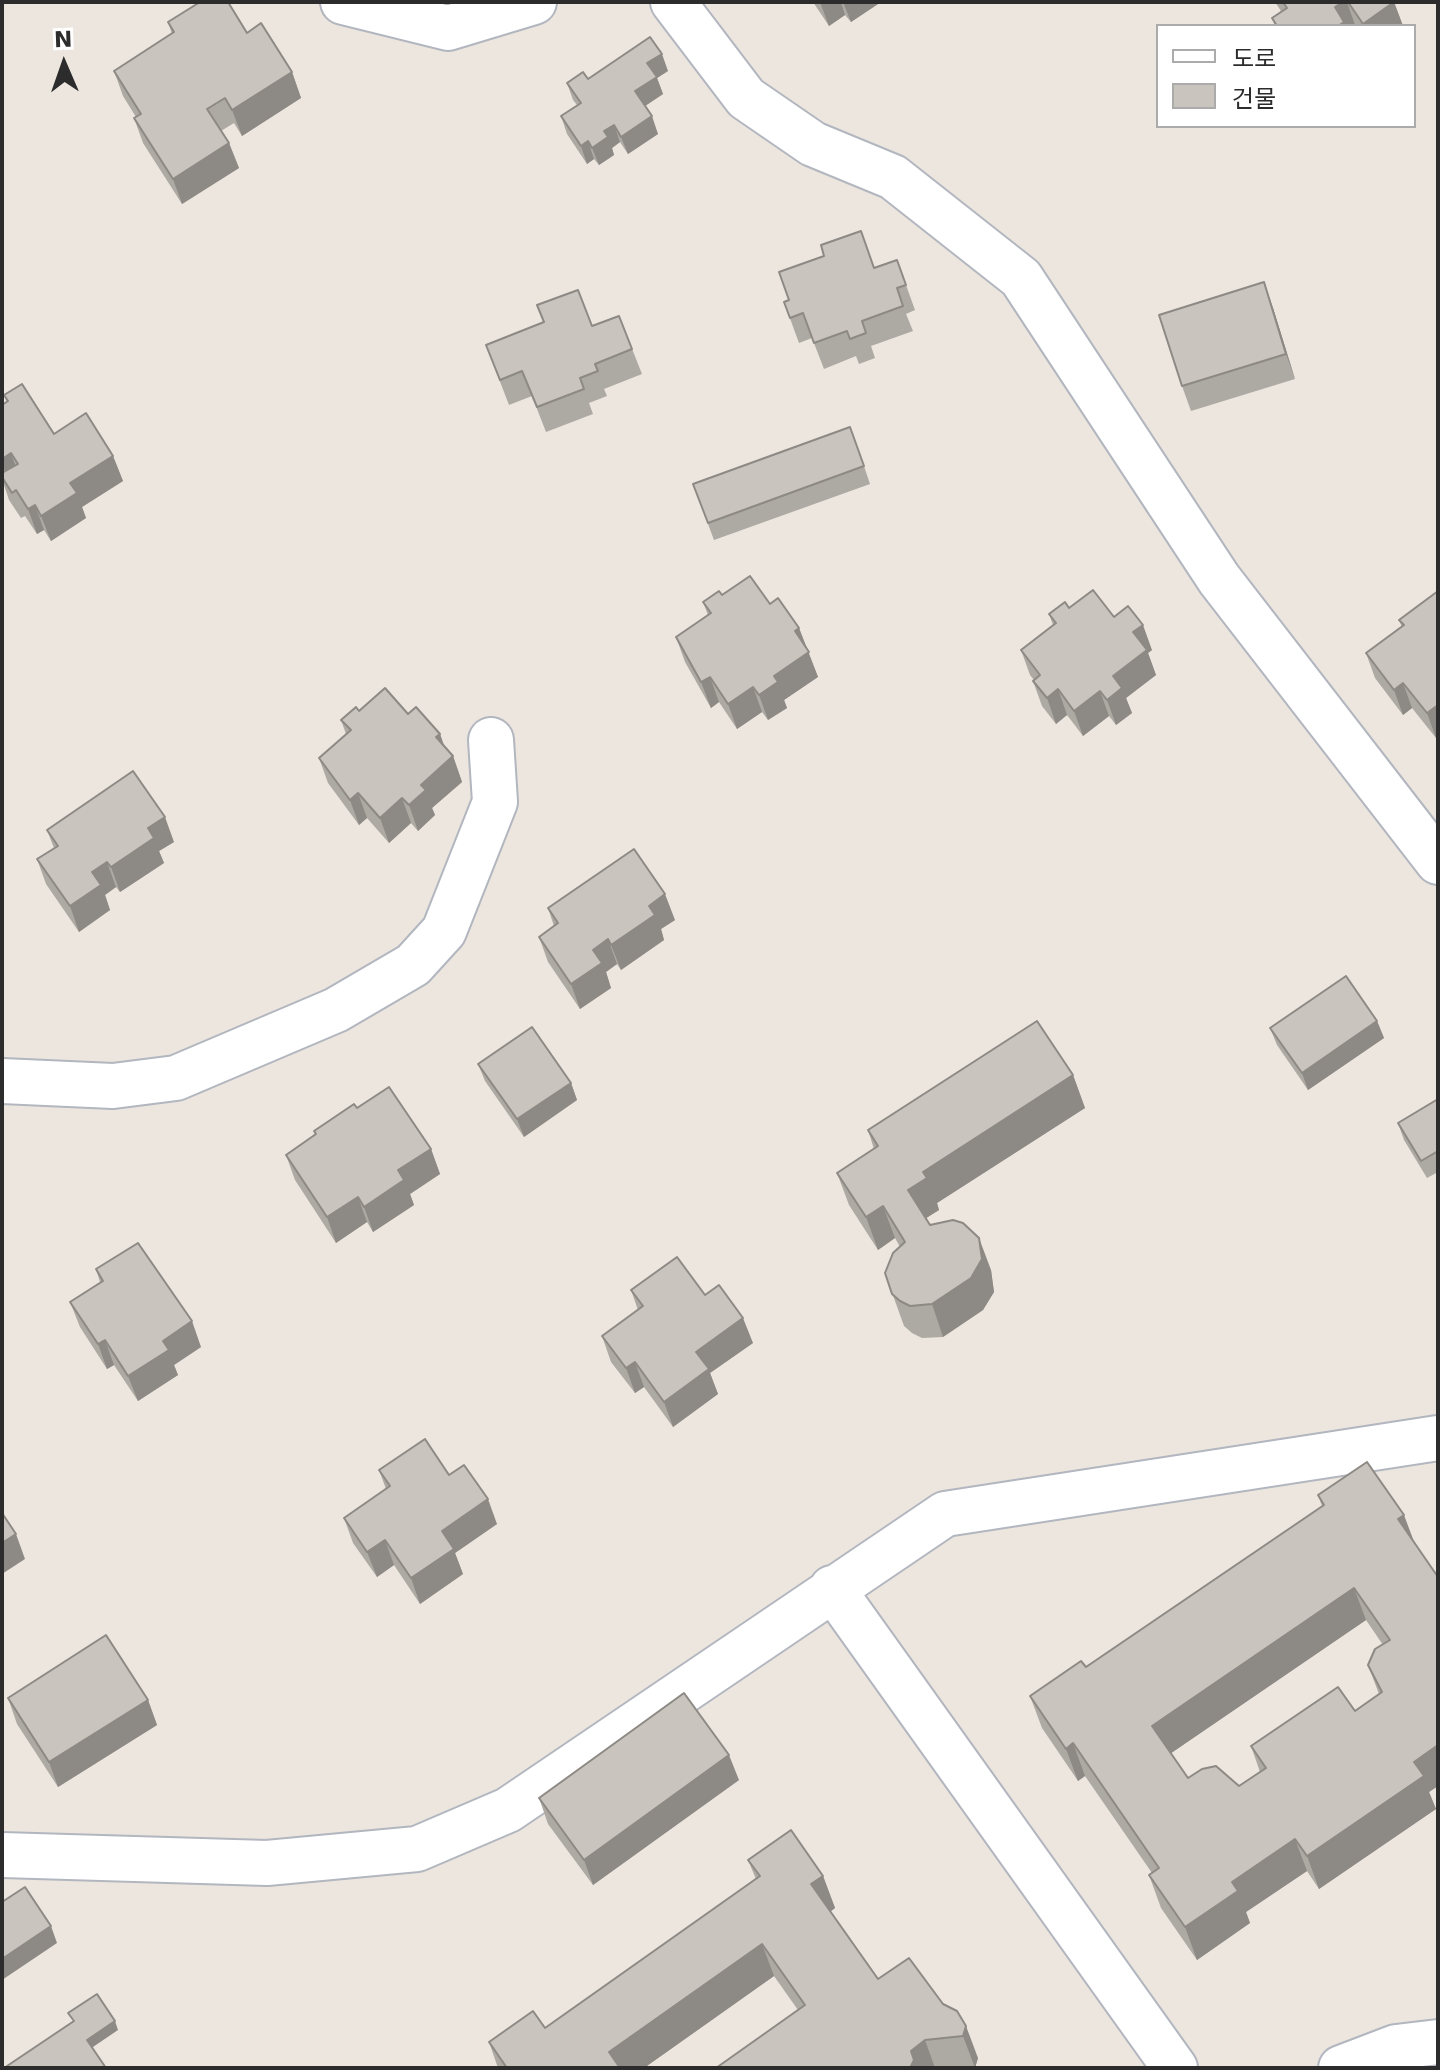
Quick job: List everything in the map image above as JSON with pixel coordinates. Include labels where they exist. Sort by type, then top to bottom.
[{"type":"street","points":[[343,2],[448,28],[534,2]]},
{"type":"street","points":[[673,2],[746,98],[813,144],[893,177],[1021,278],[1219,579],[1438,862]]},
{"type":"street","points":[[2,1081],[113,1086],[176,1078],[336,1010],[413,965],[444,931],[495,802],[491,740]]},
{"type":"street","points":[[2,1855],[267,1863],[417,1849],[508,1810],[945,1514],[1438,1438]]},
{"type":"street","points":[[832,1588],[1175,2068]]},
{"type":"street","points":[[1341,2068],[1396,2047],[1438,2042]]},
{"type":"building","points":[[200,2],[228,2],[247,33],[261,23],[292,72],[232,110],[225,98],[207,109],[229,143],[173,179],[134,118],[141,114],[114,71],[174,32],[168,22]]},
{"type":"building","points":[[1283,2],[1343,2],[1335,7],[1344,22],[1276,24],[1272,18],[1287,8]]},
{"type":"building","points":[[1348,2],[1394,2],[1363,24]]},
{"type":"building","points":[[650,37],[662,54],[647,63],[657,77],[635,91],[652,116],[621,137],[614,125],[604,131],[608,137],[592,148],[588,141],[581,146],[561,116],[581,103],[567,83],[583,72],[588,79]]},
{"type":"building","points":[[861,231],[874,268],[897,260],[906,285],[897,288],[903,306],[862,321],[866,333],[850,339],[847,331],[814,343],[803,313],[790,318],[784,302],[789,300],[779,272],[824,256],[821,245]]},
{"type":"building","points":[[1264,282],[1286,354],[1182,386],[1159,315]]},
{"type":"building","points":[[578,290],[592,326],[619,316],[632,349],[595,364],[598,371],[580,378],[584,389],[537,407],[522,371],[500,380],[486,345],[544,322],[537,305]]},
{"type":"building","points":[[22,384],[54,434],[86,413],[113,456],[70,483],[77,493],[41,516],[35,505],[28,509],[16,490],[12,493],[2,477],[2,473],[18,464],[11,453],[2,459],[2,405],[8,401],[4,395]]},
{"type":"building","points":[[850,427],[864,466],[708,523],[693,484]]},
{"type":"building","points":[[750,576],[770,604],[778,598],[799,628],[795,631],[809,652],[774,676],[778,682],[759,695],[753,687],[728,704],[710,677],[701,682],[676,637],[711,613],[703,602],[719,591],[722,595]]},
{"type":"building","points":[[1093,590],[1114,617],[1128,606],[1143,625],[1133,632],[1147,650],[1113,676],[1122,688],[1107,700],[1100,691],[1074,711],[1058,689],[1047,698],[1033,681],[1040,675],[1021,650],[1056,623],[1049,614],[1065,602],[1069,608]]},
{"type":"building","points":[[1438,591],[1438,705],[1427,713],[1403,683],[1394,690],[1366,653],[1404,625],[1399,620]]},
{"type":"building","points":[[385,688],[408,714],[416,707],[440,734],[436,737],[453,756],[421,785],[426,790],[409,805],[402,798],[380,818],[358,793],[350,800],[319,758],[351,730],[341,720],[356,707],[359,711]]},
{"type":"building","points":[[133,771],[165,817],[148,828],[154,838],[111,867],[107,862],[92,872],[101,885],[70,906],[37,859],[58,846],[47,830]]},
{"type":"building","points":[[634,849],[665,894],[649,906],[655,915],[611,945],[608,939],[593,950],[602,963],[571,984],[539,937],[558,923],[548,908]]},
{"type":"building","points":[[1346,976],[1377,1021],[1302,1073],[1270,1028]]},
{"type":"building","points":[[1037,1021],[1073,1075],[923,1172],[927,1178],[908,1190],[930,1225],[953,1220],[963,1223],[979,1238],[982,1259],[971,1278],[932,1304],[910,1306],[892,1294],[885,1273],[893,1253],[905,1242],[883,1206],[866,1217],[837,1173],[878,1146],[868,1130]]},
{"type":"building","points":[[532,1027],[571,1083],[517,1119],[478,1064]]},
{"type":"building","points":[[389,1087],[431,1149],[398,1170],[404,1180],[364,1207],[358,1197],[327,1217],[286,1155],[354,1104],[357,1108]]},
{"type":"building","points":[[1438,1099],[1438,1151],[1421,1161],[1398,1123]]},
{"type":"building","points":[[138,1243],[192,1321],[163,1341],[169,1350],[128,1376],[105,1340],[98,1344],[70,1302],[103,1281],[96,1269]]},
{"type":"building","points":[[677,1257],[705,1295],[719,1285],[743,1318],[696,1352],[709,1369],[664,1402],[635,1362],[626,1368],[602,1336],[643,1306],[631,1290]]},
{"type":"building","points":[[425,1439],[449,1475],[464,1465],[488,1499],[442,1531],[454,1549],[411,1578],[385,1540],[367,1552],[344,1518],[390,1486],[379,1470]]},
{"type":"building","points":[[1367,1462],[1404,1515],[1398,1519],[1438,1577],[1438,1745],[1414,1762],[1424,1776],[1307,1856],[1295,1839],[1232,1882],[1238,1891],[1185,1927],[1149,1875],[1159,1868],[1073,1743],[1066,1749],[1030,1696],[1081,1661],[1086,1667],[1324,1505],[1318,1495]],"holes":[[[1354,1588],[1390,1640],[1375,1649],[1368,1665],[1382,1692],[1355,1711],[1338,1687],[1251,1746],[1266,1768],[1239,1786],[1216,1766],[1202,1769],[1188,1778],[1152,1726]]]},
{"type":"building","points":[[2,1513],[16,1534],[2,1543]]},
{"type":"building","points":[[106,1635],[148,1700],[49,1762],[8,1698]]},
{"type":"building","points":[[684,1693],[729,1755],[584,1860],[539,1798]]},
{"type":"building","points":[[791,1830],[823,1876],[811,1884],[878,1979],[909,1958],[943,2004],[957,2011],[966,2026],[963,2036],[925,2040],[911,2051],[914,2060],[910,2068],[716,2068],[805,2005],[762,1944],[609,2052],[620,2068],[507,2068],[489,2042],[533,2011],[545,2028],[760,1876],[748,1860]]},
{"type":"building","points":[[25,1887],[51,1926],[2,1959],[2,1902]]},
{"type":"building","points":[[97,1994],[115,2021],[87,2040],[106,2068],[4,2068],[74,2021],[68,2013]]}]
